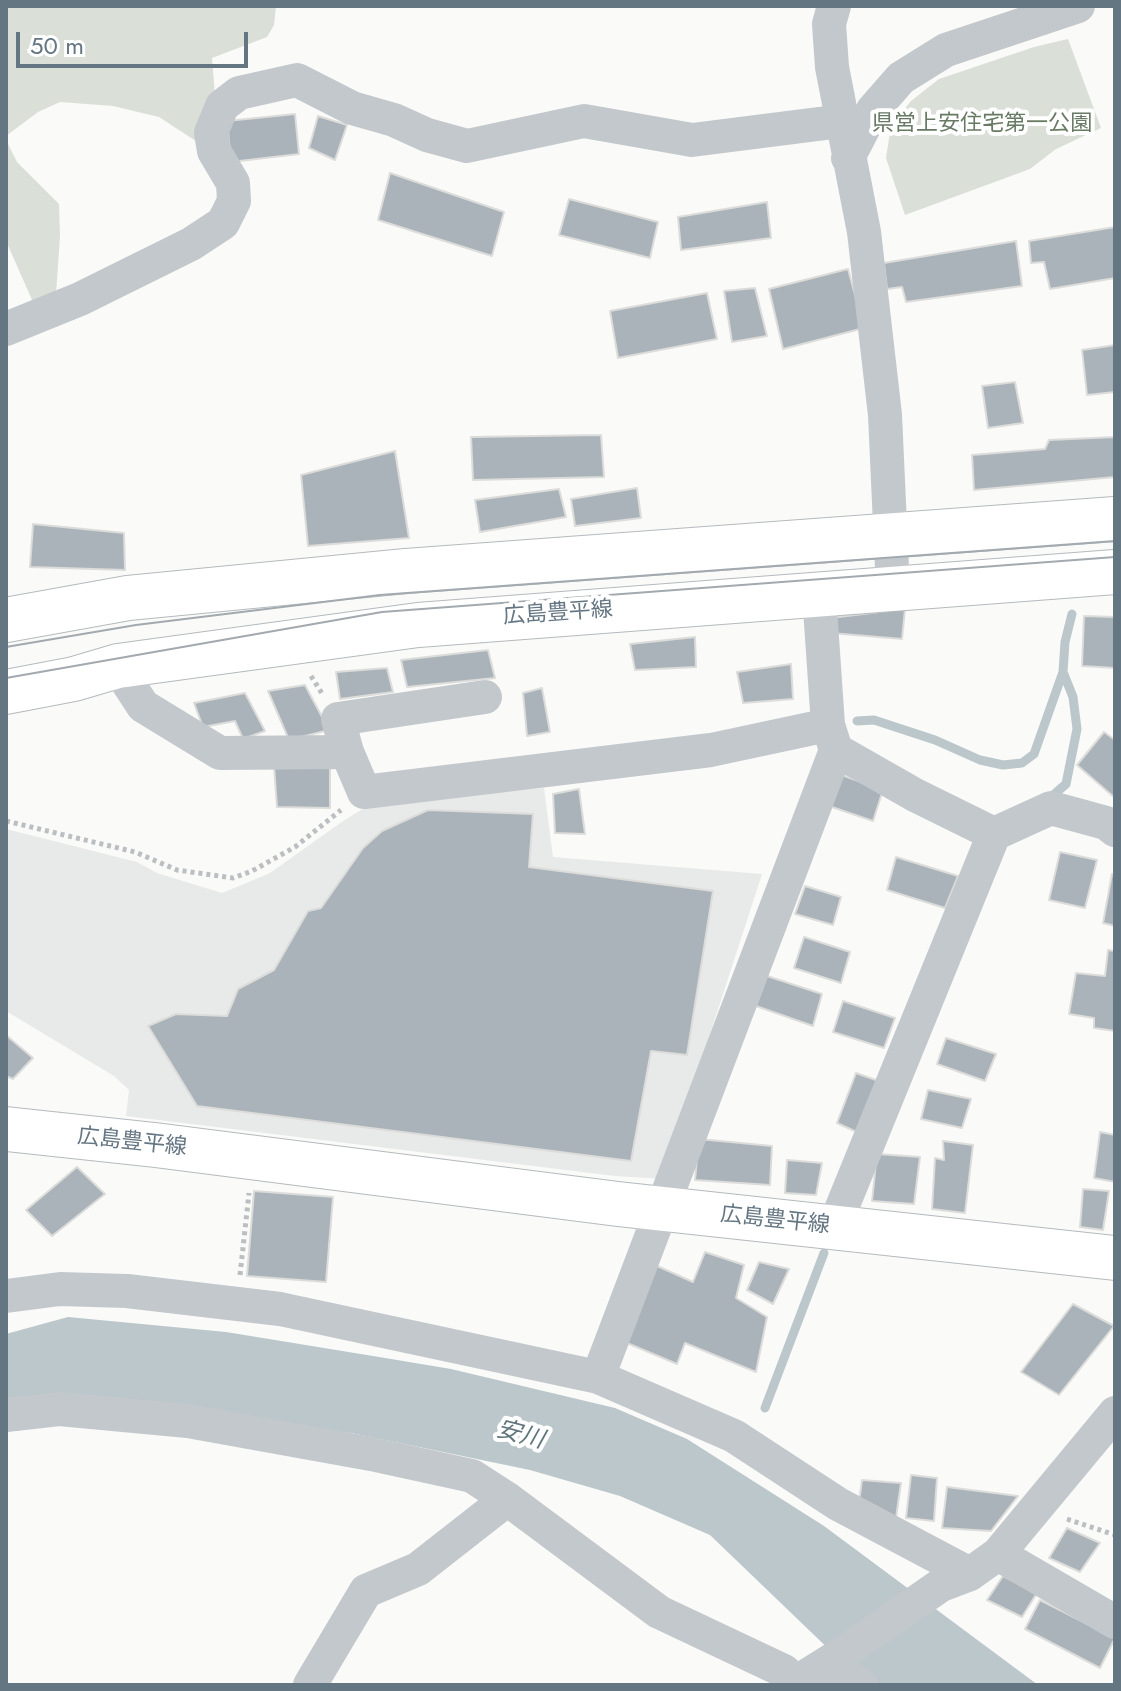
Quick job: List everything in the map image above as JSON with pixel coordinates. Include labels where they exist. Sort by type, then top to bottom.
[{"type":"main road","points":[[6,620],[128,598],[406,571],[1115,519]]},
{"type":"main road","name":"広島豊平線","points":[[6,692],[74,679],[118,666],[418,625],[1115,572]]},
{"type":"main road","name":"広島豊平線","points":[[6,1129],[664,1209],[1115,1258]]},
{"type":"street","points":[[834,6],[829,24],[832,67],[864,232],[885,415],[893,590]]},
{"type":"street","points":[[848,158],[873,110],[901,78],[946,50],[1078,6]]},
{"type":"street","points":[[6,329],[80,299],[180,249],[223,223],[234,201],[233,183],[214,151],[211,133],[222,106],[239,93],[297,80],[352,108],[467,146],[584,121],[692,140],[842,121]]},
{"type":"street","points":[[598,1377],[656,1218],[664,1209],[832,738],[819,594]]},
{"type":"street","points":[[128,683],[143,706],[220,753],[343,735],[485,697]]},
{"type":"street","points":[[343,735],[364,792],[624,758],[832,738],[915,795],[994,834]]},
{"type":"street","points":[[834,1227],[994,834],[1051,808],[1106,823],[1115,830]]},
{"type":"street","points":[[6,1296],[60,1289],[127,1291],[280,1309],[598,1377],[734,1436],[955,1580]]},
{"type":"street","points":[[6,1415],[59,1409],[188,1421],[472,1476],[659,1612],[784,1671],[793,1684],[998,1554],[1115,1413]]},
{"type":"street","points":[[310,1685],[366,1591],[418,1569],[506,1498]]},
{"type":"street","points":[[998,1554],[1115,1622]]},
{"type":"street","points":[[833,1660],[861,1685]]},
{"type":"path","points":[[305,667],[343,735]]},
{"type":"path","points":[[6,821],[135,852],[177,870],[233,878],[295,847],[364,792]]},
{"type":"path","points":[[237,1304],[250,1179]]},
{"type":"path","points":[[1034,1508],[1115,1535]]},
{"type":"shaded area","points":[[544,788],[553,857],[762,874],[663,1179],[615,1176],[126,1116],[129,1090],[114,1076],[6,1011],[6,829],[137,862],[157,873],[222,893],[270,873],[374,802]]},
{"type":"green space","points":[[6,6],[276,6],[274,25],[267,37],[212,58],[215,96],[202,145],[159,117],[113,106],[60,102],[38,112],[6,136]]},
{"type":"green space","name":"県営上安住宅第一公園","points":[[1068,39],[1101,128],[1056,149],[1030,169],[905,215],[886,158],[891,126],[911,101],[939,79],[1034,47]]},
{"type":"green space","points":[[6,140],[17,162],[59,204],[56,294],[33,302],[6,241]]},
{"type":"water","name":"安川","points":[[68,1317],[226,1332],[373,1356],[451,1369],[615,1408],[687,1439],[824,1526],[1038,1685],[879,1685],[837,1657],[710,1535],[620,1496],[530,1470],[351,1433],[6,1407],[6,1334]]},
{"type":"building","points":[[295,114],[299,154],[231,162],[227,121]]},
{"type":"building","points":[[318,116],[347,125],[335,160],[309,148]]},
{"type":"building","points":[[390,173],[504,212],[492,256],[378,220]]},
{"type":"building","points":[[569,199],[658,222],[650,258],[559,235]]},
{"type":"building","points":[[767,202],[771,238],[681,250],[678,217]]},
{"type":"building","points":[[1115,227],[1115,278],[1050,289],[1044,262],[1031,263],[1029,241]]},
{"type":"building","points":[[1016,241],[1022,286],[906,302],[902,287],[887,289],[884,263]]},
{"type":"building","points":[[848,269],[864,328],[783,349],[769,289]]},
{"type":"building","points":[[755,288],[767,336],[732,342],[724,291]]},
{"type":"building","points":[[707,293],[717,339],[618,358],[610,311]]},
{"type":"building","points":[[1115,345],[1115,392],[1087,395],[1082,350]]},
{"type":"building","points":[[1015,382],[1023,423],[988,428],[982,386]]},
{"type":"building","points":[[601,435],[604,477],[473,480],[471,437]]},
{"type":"building","points":[[1115,437],[1115,477],[974,490],[972,455],[1045,449],[1049,440]]},
{"type":"building","points":[[395,451],[409,538],[308,546],[301,475]]},
{"type":"building","points":[[637,488],[641,518],[575,526],[571,499]]},
{"type":"building","points":[[559,489],[566,517],[480,532],[475,500]]},
{"type":"building","points":[[33,524],[124,533],[125,570],[30,567]]},
{"type":"building","points":[[905,609],[902,639],[831,633],[830,618]]},
{"type":"building","points":[[1084,616],[1115,617],[1115,668],[1082,666]]},
{"type":"building","points":[[695,637],[696,667],[635,670],[630,644]]},
{"type":"building","points":[[488,650],[495,678],[407,687],[401,660]]},
{"type":"building","points":[[791,664],[793,699],[743,703],[737,672]]},
{"type":"building","points":[[387,668],[393,692],[340,699],[336,672]]},
{"type":"building","points":[[305,685],[329,730],[289,740],[268,691]]},
{"type":"building","points":[[542,688],[550,732],[527,736],[523,693]]},
{"type":"building","points":[[245,693],[265,731],[243,739],[235,721],[203,727],[194,703]]},
{"type":"building","points":[[1104,732],[1115,740],[1115,798],[1077,765]]},
{"type":"building","points":[[274,766],[330,766],[330,808],[277,807]]},
{"type":"building","points":[[839,774],[883,790],[873,821],[829,806]]},
{"type":"building","points":[[579,789],[585,834],[555,833],[553,794]]},
{"type":"building","points":[[428,810],[533,814],[529,867],[713,891],[687,1055],[651,1051],[631,1161],[197,1106],[148,1026],[176,1014],[227,1016],[238,989],[274,970],[308,911],[321,908],[363,848],[382,831]]},
{"type":"building","points":[[1060,852],[1097,860],[1085,908],[1049,900]]},
{"type":"building","points":[[896,857],[958,876],[945,908],[887,890]]},
{"type":"building","points":[[1112,874],[1115,875],[1115,926],[1103,923]]},
{"type":"building","points":[[805,886],[841,897],[833,925],[795,914]]},
{"type":"building","points":[[804,937],[850,952],[841,983],[794,968]]},
{"type":"building","points":[[1108,950],[1115,951],[1115,1031],[1094,1028],[1094,1018],[1069,1014],[1076,973],[1105,976]]},
{"type":"building","points":[[767,976],[822,994],[813,1026],[756,1006]]},
{"type":"building","points":[[843,1001],[895,1018],[884,1048],[833,1032]]},
{"type":"building","points":[[6,1035],[33,1058],[13,1079],[6,1076]]},
{"type":"building","points":[[946,1038],[996,1054],[985,1081],[937,1064]]},
{"type":"building","points":[[856,1073],[887,1084],[859,1133],[837,1123]]},
{"type":"building","points":[[928,1090],[971,1099],[962,1128],[921,1119]]},
{"type":"building","points":[[1100,1132],[1115,1135],[1115,1182],[1094,1178]]},
{"type":"building","points":[[699,1139],[772,1146],[770,1185],[695,1180]]},
{"type":"building","points":[[943,1141],[973,1145],[965,1213],[932,1209],[935,1158],[944,1160]]},
{"type":"building","points":[[877,1154],[920,1157],[914,1204],[872,1201]]},
{"type":"building","points":[[787,1160],[822,1163],[816,1195],[785,1193]]},
{"type":"building","points":[[77,1167],[105,1194],[52,1236],[26,1210]]},
{"type":"building","points":[[1083,1189],[1109,1191],[1103,1230],[1080,1227]]},
{"type":"building","points":[[254,1191],[333,1197],[326,1282],[247,1276]]},
{"type":"building","points":[[705,1252],[744,1265],[736,1298],[767,1317],[756,1372],[685,1343],[677,1364],[627,1343],[655,1265],[693,1282]]},
{"type":"building","points":[[759,1262],[789,1269],[773,1304],[747,1290]]},
{"type":"building","points":[[1073,1304],[1114,1326],[1059,1395],[1021,1372]]},
{"type":"building","points":[[911,1475],[937,1478],[934,1521],[906,1518]]},
{"type":"building","points":[[862,1480],[901,1483],[896,1518],[859,1502]]},
{"type":"building","points":[[947,1487],[1018,1496],[991,1531],[942,1528]]},
{"type":"building","points":[[1067,1528],[1100,1543],[1080,1572],[1049,1558]]},
{"type":"building","points":[[1003,1576],[1037,1593],[1022,1617],[987,1600]]},
{"type":"building","points":[[1040,1600],[1115,1638],[1100,1668],[1025,1629]]},
{"type":"waterway","points":[[1050,798],[1066,784],[1077,729],[1073,697],[1063,672],[1065,642],[1072,614]]},
{"type":"waterway","points":[[857,721],[874,720],[935,740],[980,760],[1003,765],[1022,763],[1034,754],[1063,672]]},
{"type":"waterway","points":[[765,1408],[824,1253]]},
{"type":"tram line","points":[[6,647],[136,625],[380,595],[1115,541]]},
{"type":"tram line","points":[[6,678],[382,612],[1115,557]]}]
